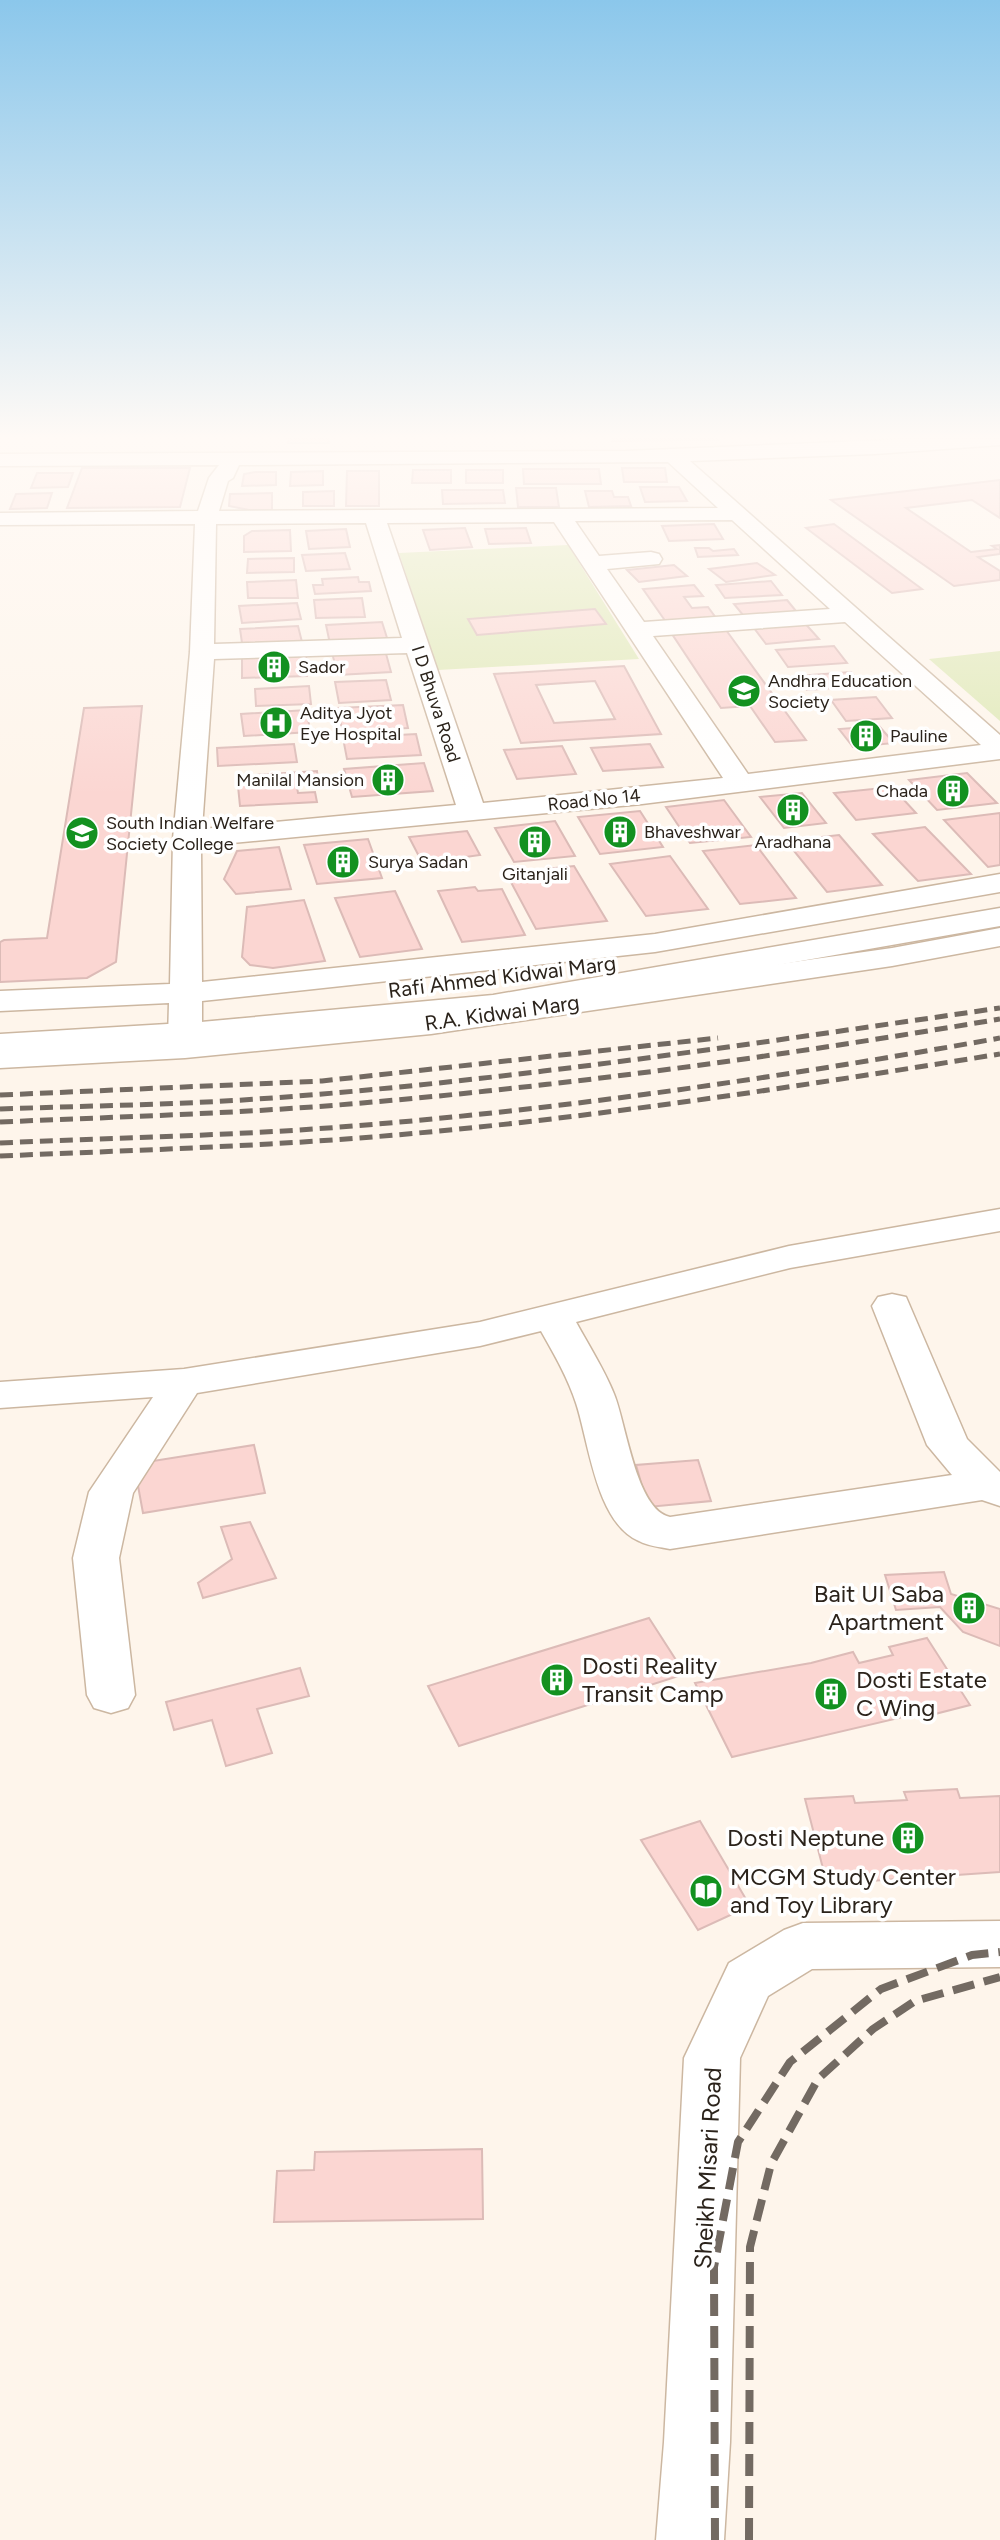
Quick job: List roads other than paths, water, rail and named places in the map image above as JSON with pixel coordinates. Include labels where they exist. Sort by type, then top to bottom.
[{"type":"street","points":[[186,1021],[187,839],[202,652],[205,558]]},
{"type":"street","name":"I D Bhuva Road","points":[[388,558],[472,813]]},
{"type":"street","points":[[587,558],[741,784]]},
{"type":"street","points":[[788,558],[1000,750]]},
{"type":"street","points":[[591,563],[651,559]]},
{"type":"street","points":[[637,631],[852,615]]},
{"type":"street","points":[[202,652],[417,645]]},
{"type":"street","name":"Road No 14","points":[[187,839],[472,813],[741,784],[1000,750]]},
{"type":"street","name":"R.A. Kidwai Marg","points":[[0,1058],[186,1021],[1000,883]]},
{"type":"street","name":"Rafi Ahmed Kidwai Marg","points":[[0,1020],[186,1021],[749,945],[1000,902]]},
{"type":"street","points":[[0,1044],[186,1021],[493,1005],[1000,918]]},
{"type":"street","name":"R.A. Kidwai Marg","points":[[0,1001],[186,1021],[430,1024],[892,957],[1000,937]]},
{"type":"street","points":[[0,1395],[184,1382],[480,1334],[789,1257],[1000,1220]]},
{"type":"street","points":[[892,1306],[948,1445],[993,1488]]},
{"type":"street","points":[[552,1315],[595,1397],[607,1443],[630,1504],[640,1520],[654,1530],[670,1533],[993,1488]]},
{"type":"street","points":[[111,1695],[96,1558],[111,1492],[184,1382]]},
{"type":"street","name":"Sheikh Misari Road","points":[[690,2540],[697,2442],[712,2058],[748,1980],[803,1946],[1000,1944]]},
{"type":"railway","points":[[0,1109],[243,1100],[433,1084],[623,1061],[1000,1008]]},
{"type":"railway","points":[[0,1122],[296,1108],[421,1098],[753,1058],[1000,1019]]},
{"type":"railway","points":[[0,1095],[322,1081],[718,1038]]},
{"type":"railway","points":[[0,1143],[287,1131],[413,1121],[665,1092],[1000,1038]]},
{"type":"railway","points":[[0,1156],[314,1141],[491,1126],[710,1098],[1000,1054]]},
{"type":"railway","points":[[715,2540],[714,2267],[738,2142],[790,2062],[881,1989],[972,1955],[1000,1952]]},
{"type":"railway","points":[[749,2540],[750,2247],[771,2164],[818,2079],[873,2029],[915,2001],[1000,1977]]},
{"type":"place","name":"Sador","points":[[274,667]]},
{"type":"place","name":"Andhra Education Society","points":[[744,691]]},
{"type":"place","name":"Aditya Jyot Eye Hospital","points":[[276,723]]},
{"type":"place","name":"Pauline","points":[[866,736]]},
{"type":"place","name":"Manilal Mansion","points":[[388,780]]},
{"type":"place","name":"Chada","points":[[953,791]]},
{"type":"place","name":"Aradhana","points":[[793,810]]},
{"type":"place","name":"Bhaveshwar","points":[[620,832]]},
{"type":"place","name":"South Indian Welfare Society College","points":[[82,833]]},
{"type":"place","name":"Gitanjali","points":[[535,842]]},
{"type":"place","name":"Surya Sadan","points":[[343,862]]},
{"type":"place","name":"Bait UI Saba Apartment","points":[[969,1608]]},
{"type":"place","name":"Dosti Reality Transit Camp","points":[[557,1680]]},
{"type":"place","name":"Dosti Estate C Wing","points":[[831,1694]]},
{"type":"place","name":"Dosti Neptune","points":[[908,1838]]},
{"type":"place","name":"MCGM Study Center and Toy Library","points":[[706,1891]]}]
